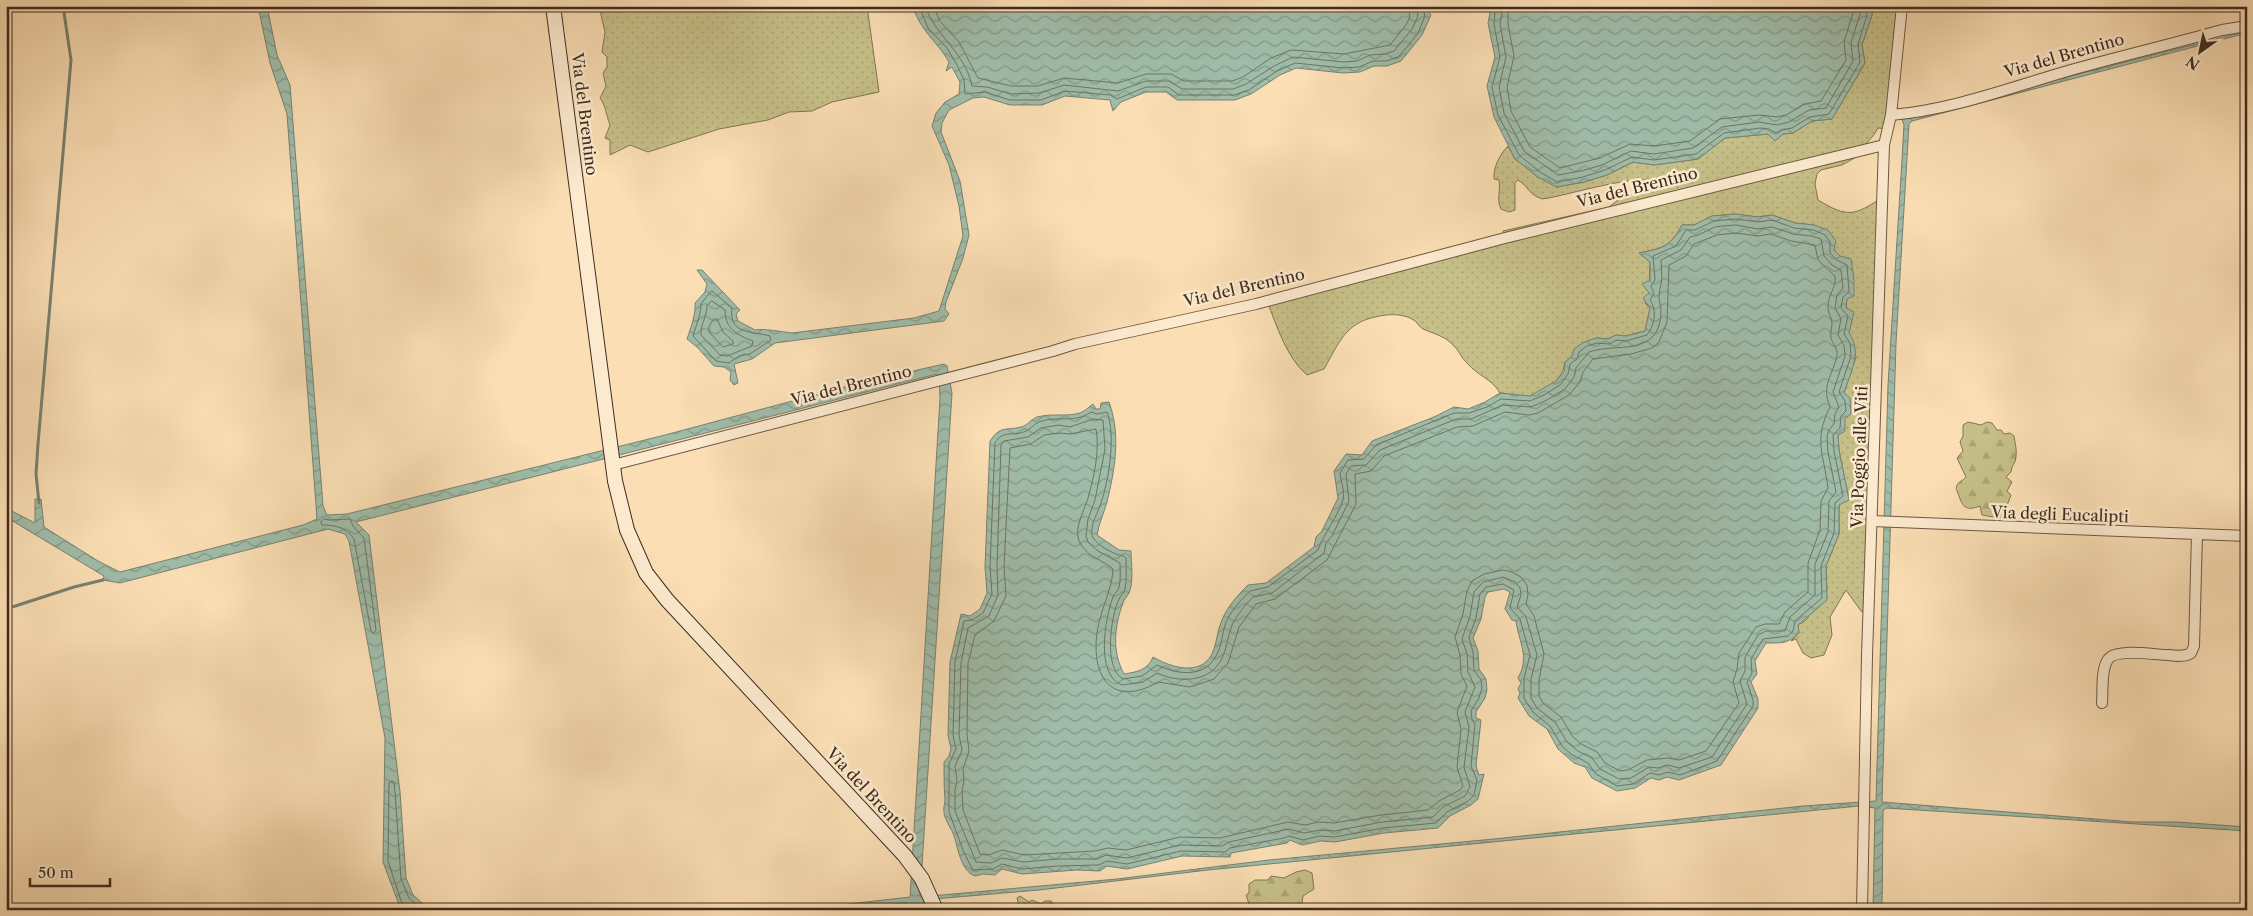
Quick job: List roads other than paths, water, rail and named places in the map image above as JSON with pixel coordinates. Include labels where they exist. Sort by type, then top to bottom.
[{"type":"street","name":"Via del Brentino","points":[[553,6],[612,456],[627,530],[646,573],[667,600],[905,856],[922,878],[935,907]]},
{"type":"street","name":"Via Poggio alle Viti","points":[[1862,910],[1864,795],[1876,521],[1884,145],[1891,115],[1902,6]]},
{"type":"street","name":"Via del Brentino","points":[[1891,115],[1911,114],[2222,30],[2247,26]]},
{"type":"street","name":"Via del Brentino","points":[[612,456],[933,382],[1074,344],[1256,304],[1552,227],[1884,145]]},
{"type":"street","name":"Via degli Eucalipti","points":[[1876,521],[2247,536]]},
{"type":"street","points":[[2102,703],[2105,666],[2112,655],[2123,652],[2179,656],[2191,653],[2194,646],[2197,534]]},
{"type":"water","points":[[258,6],[267,6],[277,55],[290,85],[323,506],[327,515],[347,514],[665,435],[856,384],[944,364],[947,366],[952,393],[920,897],[1117,879],[1269,860],[1494,839],[1803,806],[1876,801],[1888,385],[1904,125],[1902,119],[2247,31],[2247,33],[1912,121],[1909,124],[1896,343],[1882,802],[2133,822],[2177,822],[2247,827],[2247,831],[1886,808],[1883,811],[1882,910],[1873,910],[1875,808],[1859,806],[1208,870],[1039,890],[934,899],[922,903],[921,910],[909,910],[910,905],[904,903],[832,910],[796,910],[910,897],[940,398],[939,376],[937,374],[356,522],[369,535],[400,792],[406,878],[413,895],[430,910],[401,910],[383,862],[385,738],[349,541],[345,534],[328,529],[120,583],[103,580],[104,576],[6,517],[6,508],[35,523],[35,499],[41,499],[44,527],[98,561],[120,572],[303,525],[317,519],[287,114],[270,63]]},
{"type":"water","points":[[913,6],[1425,6],[1431,15],[1422,35],[1401,61],[1387,66],[1374,66],[1360,72],[1343,73],[1296,68],[1280,75],[1251,94],[1235,100],[1177,100],[1166,92],[1146,92],[1121,102],[1113,111],[1110,100],[1065,96],[1042,105],[1010,105],[984,97],[973,98],[949,110],[942,123],[941,132],[960,181],[969,235],[963,258],[946,302],[945,309],[949,314],[944,321],[775,343],[752,359],[734,364],[738,383],[734,385],[730,380],[731,372],[724,367],[714,366],[687,339],[694,316],[695,303],[705,292],[707,284],[697,270],[702,270],[740,310],[736,314],[738,321],[755,330],[792,333],[914,318],[939,311],[963,236],[959,206],[949,165],[932,126],[936,113],[945,102],[959,94],[960,82],[952,67],[946,71],[949,62],[924,29]]},
{"type":"water","points":[[1485,6],[1872,6],[1872,15],[1862,45],[1865,63],[1832,119],[1812,121],[1793,133],[1783,134],[1775,141],[1768,134],[1725,138],[1698,159],[1654,165],[1633,162],[1607,175],[1584,182],[1556,187],[1538,177],[1515,159],[1494,117],[1487,86],[1495,57],[1488,23],[1490,13]]},
{"type":"water","points":[[1736,214],[1757,217],[1772,215],[1795,223],[1814,225],[1828,230],[1836,241],[1834,250],[1840,256],[1851,259],[1854,296],[1847,299],[1846,308],[1854,312],[1849,333],[1853,340],[1855,355],[1844,393],[1850,398],[1851,414],[1845,418],[1845,431],[1838,435],[1839,450],[1849,500],[1839,505],[1839,534],[1826,566],[1827,600],[1798,625],[1799,633],[1795,637],[1784,642],[1766,643],[1755,661],[1757,674],[1751,682],[1758,699],[1758,708],[1721,765],[1679,780],[1667,777],[1659,780],[1651,778],[1635,788],[1617,791],[1592,778],[1585,767],[1574,763],[1558,749],[1547,729],[1529,716],[1518,698],[1520,693],[1518,689],[1521,683],[1518,678],[1523,663],[1523,650],[1516,621],[1512,620],[1505,609],[1510,592],[1504,589],[1488,592],[1485,597],[1481,619],[1473,638],[1478,651],[1479,669],[1486,679],[1487,690],[1485,698],[1476,712],[1476,718],[1481,720],[1476,766],[1479,775],[1484,774],[1478,799],[1450,816],[1438,828],[1384,833],[1335,842],[1321,841],[1302,845],[1290,840],[1287,843],[1231,853],[1230,857],[1182,856],[1127,869],[1107,866],[1100,871],[1077,870],[1022,874],[1002,869],[995,875],[983,874],[975,876],[966,869],[944,814],[944,762],[949,756],[951,749],[948,735],[950,662],[961,614],[970,616],[980,609],[987,593],[985,567],[990,441],[997,433],[1004,429],[1023,426],[1037,417],[1080,413],[1093,404],[1096,409],[1100,409],[1101,403],[1109,402],[1115,427],[1116,452],[1110,490],[1097,535],[1119,550],[1131,551],[1131,589],[1123,602],[1116,630],[1116,648],[1120,666],[1124,674],[1142,670],[1153,657],[1176,667],[1193,668],[1200,666],[1212,654],[1224,615],[1244,589],[1248,585],[1266,583],[1314,547],[1316,537],[1322,531],[1338,498],[1334,471],[1346,454],[1362,455],[1372,441],[1434,417],[1454,407],[1468,409],[1500,393],[1530,396],[1556,381],[1564,372],[1565,362],[1572,356],[1574,349],[1584,342],[1596,338],[1608,339],[1616,335],[1626,336],[1645,331],[1650,308],[1643,298],[1649,293],[1642,284],[1650,280],[1650,262],[1639,253],[1665,246],[1674,238],[1682,225],[1694,225],[1712,216]]},
{"type":"waterway","points":[[39,503],[36,474],[38,444],[71,60],[63,6]]},
{"type":"waterway","points":[[6,609],[74,587],[103,580]]}]
